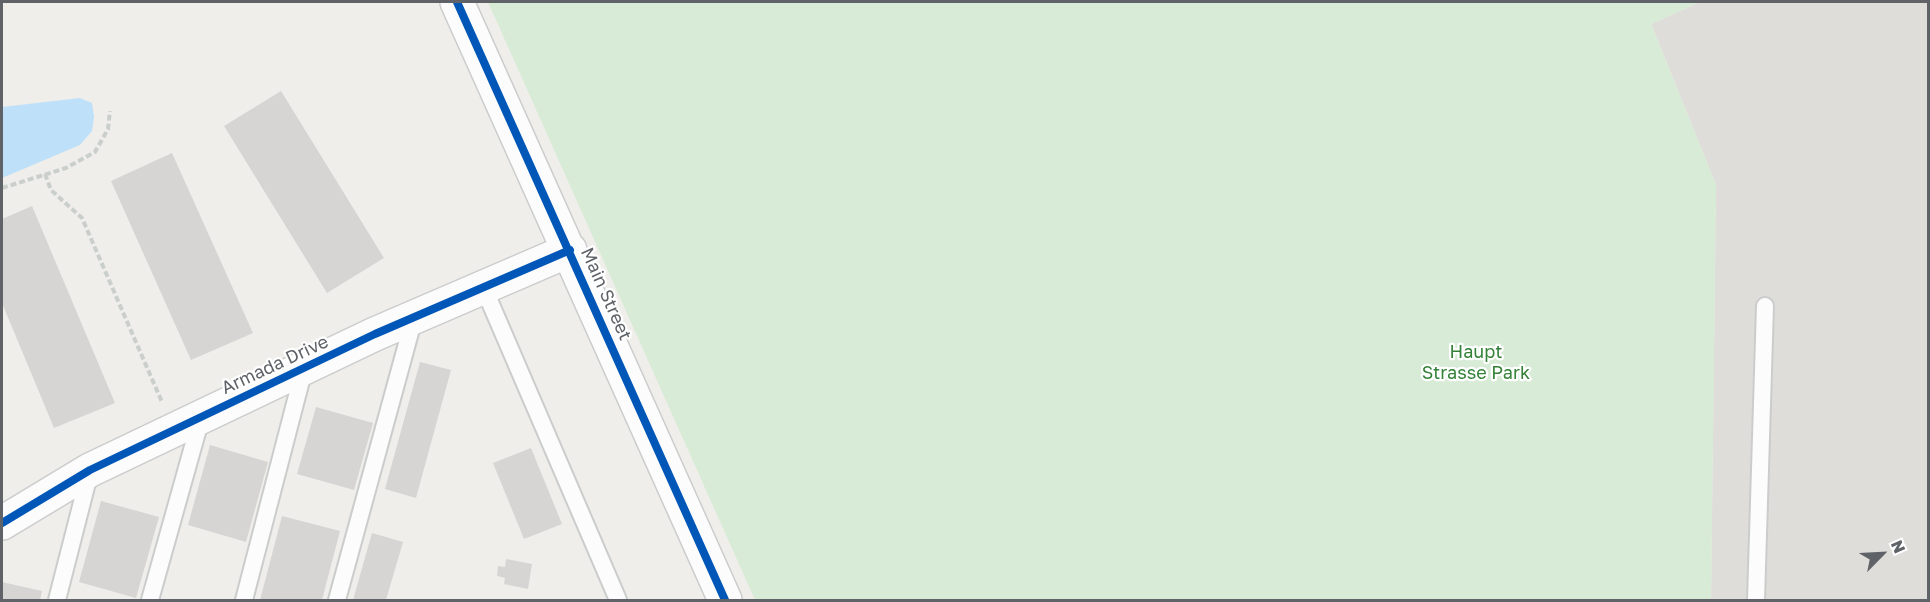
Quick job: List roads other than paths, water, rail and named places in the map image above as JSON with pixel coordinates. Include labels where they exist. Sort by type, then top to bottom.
[{"type":"street","name":"Main Street","points":[[457,2],[725,600]]},
{"type":"street","name":"Armada Drive","points":[[2,522],[90,470],[414,317],[570,250]]},
{"type":"lane","points":[[483,286],[618,600]]},
{"type":"lane","points":[[1756,600],[1765,306]]},
{"type":"lane","points":[[338,600],[414,317]]},
{"type":"lane","points":[[244,600],[304,368]]},
{"type":"lane","points":[[150,600],[187,424]]},
{"type":"lane","points":[[57,600],[90,470]]},
{"type":"water","points":[[80,98],[92,103],[94,117],[92,131],[80,145],[2,178],[2,107]]},
{"type":"park label","name":"Haupt Strasse Park","points":[[1476,362]]}]
